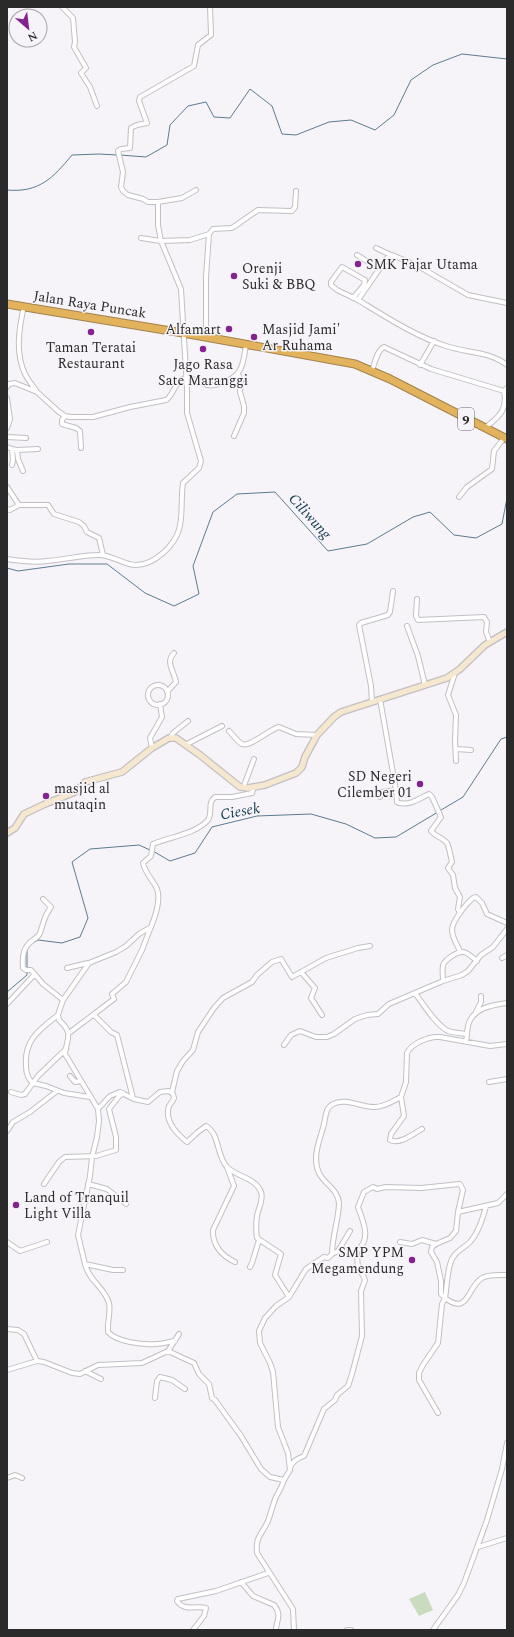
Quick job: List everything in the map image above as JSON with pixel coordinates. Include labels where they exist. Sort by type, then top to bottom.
[{"type":"highway","name":"Jalan Raya Puncak","points":[[7,304],[183,332],[206,338],[323,357],[354,364],[372,370],[506,439]]},
{"type":"street","points":[[62,7],[73,18],[74,48],[86,68],[81,73],[90,86],[97,106]]},
{"type":"street","points":[[196,190],[182,198],[158,202],[148,202],[128,195],[123,191],[121,185],[123,171],[119,160],[118,151],[130,148],[131,128],[147,123],[138,101],[140,97],[194,66],[198,45],[211,35],[210,7]]},
{"type":"street","points":[[141,238],[161,241],[190,240],[209,234],[213,229],[232,228],[258,210],[292,211],[295,207],[296,190]]},
{"type":"street","points":[[7,560],[43,562],[103,555],[133,565],[146,564],[161,556],[172,544],[178,534],[181,522],[184,483],[199,468],[201,461],[188,419],[180,287],[161,241],[158,225],[158,202]]},
{"type":"street","points":[[206,338],[206,277],[209,234]]},
{"type":"street","points":[[376,248],[418,266],[468,295],[507,303]]},
{"type":"street","points":[[357,254],[379,269]]},
{"type":"street","points":[[356,299],[387,258],[391,255]]},
{"type":"street","points":[[356,299],[364,285],[365,280],[342,267],[331,282],[331,285],[337,290],[356,299],[410,331],[455,349],[490,355],[507,365]]},
{"type":"street","points":[[24,306],[19,335],[20,352],[25,373],[38,392],[65,416],[93,417],[164,400],[169,398],[177,382],[186,378],[212,385],[225,382],[238,374],[242,366],[246,345]]},
{"type":"street","points":[[420,364],[434,341]]},
{"type":"street","points":[[372,370],[379,352],[383,348],[420,364],[505,390],[505,410],[485,428]]},
{"type":"street","points":[[234,436],[244,413],[244,406],[240,392],[241,381],[238,374]]},
{"type":"street","points":[[7,387],[9,384],[15,383],[38,392]]},
{"type":"street","points":[[7,398],[10,419],[7,428]]},
{"type":"street","points":[[65,416],[62,420],[62,424],[76,428],[80,431],[81,448]]},
{"type":"street","points":[[7,437],[26,438]]},
{"type":"street","points":[[459,497],[467,487],[492,470],[494,451],[506,439]]},
{"type":"street","points":[[7,447],[15,450],[38,449]]},
{"type":"street","points":[[12,465],[15,450]]},
{"type":"street","points":[[15,450],[23,471]]},
{"type":"street","points":[[7,486],[19,505]]},
{"type":"street","points":[[8,510],[19,505],[48,505],[54,514],[79,522],[84,526],[87,532],[99,538],[103,555]]},
{"type":"street","points":[[372,702],[371,686],[359,625],[361,623],[388,615],[390,612],[393,591]]},
{"type":"street","points":[[417,599],[416,616],[418,620],[484,617],[486,620],[486,632],[490,642]]},
{"type":"street","points":[[407,626],[418,656],[425,685]]},
{"type":"street","points":[[171,737],[176,738],[204,757],[236,784],[243,788],[269,784],[296,773],[302,767],[305,757],[316,735],[339,714],[380,699],[446,679],[455,673],[473,655],[490,642],[507,632]]},
{"type":"street","points":[[167,692],[163,687],[157,685],[152,687],[148,692],[148,698],[152,703],[160,704],[166,700],[167,692],[176,682],[169,660],[174,653]]},
{"type":"street","points":[[455,673],[448,696],[456,715],[456,761]]},
{"type":"street","points":[[380,699],[398,803],[413,803],[430,794],[441,817],[431,831],[447,842],[452,863],[448,868],[453,875],[455,888],[460,897],[458,908],[460,913]]},
{"type":"street","points":[[152,748],[150,738],[162,717],[160,704]]},
{"type":"street","points":[[7,833],[15,828],[24,814],[75,792],[85,782],[122,772],[152,748],[171,737],[173,733],[188,721]]},
{"type":"street","points":[[185,745],[222,726]]},
{"type":"street","points":[[228,731],[245,745],[250,744],[279,726],[296,734],[316,735]]},
{"type":"street","points":[[456,749],[471,750]]},
{"type":"street","points":[[243,788],[254,759]]},
{"type":"street","points":[[69,1033],[114,999],[112,994],[126,982],[142,950],[154,918],[158,891],[145,870],[143,863],[150,858],[153,844],[183,835],[205,822],[210,814],[210,802],[215,797],[232,797],[252,793],[254,787]]},
{"type":"street","points":[[380,797],[380,793],[382,792],[396,790]]},
{"type":"street","points":[[477,960],[469,954],[460,951],[452,931],[453,924],[471,899],[476,897],[482,903],[487,914],[507,923]]},
{"type":"street","points":[[43,899],[50,907],[44,917],[39,934],[24,950],[23,966],[63,1000]]},
{"type":"street","points":[[67,968],[89,963],[116,952],[139,934],[150,929]]},
{"type":"street","points":[[284,1045],[292,1035],[300,1031],[316,1037],[327,1037],[334,1034],[355,1019],[366,1015],[378,1014],[389,1004],[468,972],[477,960],[493,947],[507,929]]},
{"type":"street","points":[[235,1262],[221,1253],[213,1234],[213,1230],[234,1186],[227,1167],[220,1155],[215,1137],[206,1126],[187,1142],[174,1129],[170,1122],[168,1111],[174,1098],[172,1092],[177,1071],[183,1061],[193,1050],[198,1032],[208,1015],[223,998],[252,982],[257,975],[272,962],[280,959],[285,964],[291,977],[326,958],[358,948],[370,946]]},
{"type":"street","points":[[443,981],[443,966],[445,962],[460,951]]},
{"type":"street","points":[[502,958],[507,955]]},
{"type":"street","points":[[89,963],[63,1000],[58,1015],[37,1033],[27,1048],[26,1072],[29,1080],[33,1083],[68,1094],[90,1097]]},
{"type":"street","points":[[300,972],[315,988],[310,998],[322,1015]]},
{"type":"street","points":[[7,1004],[34,975]]},
{"type":"street","points":[[415,993],[428,1011],[445,1029],[450,1032],[467,1034]]},
{"type":"street","points":[[466,1042],[469,1023],[481,1002],[481,996]]},
{"type":"street","points":[[475,1014],[486,1007],[507,1003]]},
{"type":"street","points":[[58,1015],[59,1020],[67,1028],[69,1033],[65,1054],[98,1109],[99,1120],[97,1137],[78,1235],[85,1264],[90,1277],[102,1290],[109,1303],[108,1332],[113,1337],[122,1340],[150,1344],[175,1341]]},
{"type":"street","points":[[94,1015],[111,1032],[117,1035],[133,1099]]},
{"type":"street","points":[[422,1129],[399,1141],[394,1142],[390,1140],[391,1134],[404,1116],[401,1097],[406,1082],[406,1056],[408,1050],[422,1041],[432,1037],[490,1046],[507,1044]]},
{"type":"street","points":[[11,1092],[23,1095],[29,1090],[38,1076],[66,1049]]},
{"type":"street","points":[[70,1076],[74,1082],[81,1081]]},
{"type":"street","points":[[489,1082],[507,1079]]},
{"type":"street","points":[[7,1131],[13,1122],[30,1112],[57,1091]]},
{"type":"street","points":[[98,1109],[112,1095],[120,1092],[133,1099],[148,1102],[158,1093],[164,1091],[172,1092]]},
{"type":"street","points":[[44,1184],[59,1162],[66,1157],[92,1157],[116,1150],[116,1136],[109,1109],[120,1095],[124,1094]]},
{"type":"street","points":[[332,1254],[332,1242],[339,1200],[332,1188],[318,1172],[317,1159],[318,1143],[324,1126],[325,1114],[329,1107],[340,1102],[345,1101],[376,1107],[401,1097]]},
{"type":"street","points":[[227,1167],[239,1176],[251,1180],[261,1191],[262,1198],[257,1224],[258,1240],[250,1267]]},
{"type":"street","points":[[88,1184],[108,1189],[126,1204]]},
{"type":"street","points":[[294,1630],[292,1609],[268,1573],[257,1553],[256,1545],[259,1535],[268,1522],[276,1496],[290,1470],[292,1462],[304,1456],[324,1409],[348,1386],[357,1361],[362,1336],[361,1291],[365,1280],[364,1274],[359,1270],[357,1251],[361,1247],[366,1237],[365,1225],[358,1207],[364,1192],[373,1187],[376,1189],[386,1187],[421,1188],[460,1184],[463,1190],[458,1212],[456,1231],[450,1238],[432,1247],[431,1252],[437,1262],[441,1281],[441,1294],[452,1304],[458,1304],[466,1300],[476,1283],[483,1277],[507,1275]]},
{"type":"street","points":[[458,1212],[498,1203],[507,1194]]},
{"type":"street","points":[[438,1412],[419,1380],[419,1373],[438,1343],[442,1304],[445,1298],[451,1260],[456,1252],[474,1237],[484,1216],[486,1206]]},
{"type":"street","points":[[290,1470],[288,1453],[278,1427],[272,1367],[258,1336],[262,1322],[268,1313],[289,1297],[306,1269],[324,1257],[328,1258],[338,1251],[350,1231]]},
{"type":"street","points":[[258,1240],[282,1254],[275,1275],[289,1297]]},
{"type":"street","points":[[400,1242],[412,1244],[422,1240],[436,1244]]},
{"type":"street","points":[[7,1242],[20,1251],[46,1242]]},
{"type":"street","points":[[85,1264],[123,1270]]},
{"type":"street","points":[[7,1329],[18,1330],[24,1334],[37,1361]]},
{"type":"street","points":[[7,1370],[37,1361],[46,1362],[76,1374],[98,1365],[142,1363],[168,1351],[179,1334]]},
{"type":"street","points":[[168,1351],[194,1363],[199,1374],[209,1384],[212,1398],[241,1436],[261,1469],[270,1477],[284,1480]]},
{"type":"street","points":[[85,1371],[101,1379]]},
{"type":"street","points":[[155,1398],[157,1381],[160,1378],[172,1380],[185,1389]]},
{"type":"street","points":[[433,1630],[461,1589],[478,1547],[488,1520],[502,1469],[507,1443]]},
{"type":"street","points":[[7,1478],[15,1475],[22,1478]]},
{"type":"street","points":[[478,1547],[507,1538]]},
{"type":"street","points":[[193,1630],[204,1616],[206,1608],[186,1607],[177,1601],[178,1599],[216,1590],[268,1573]]},
{"type":"street","points":[[240,1582],[253,1596],[274,1605],[277,1608],[279,1614],[276,1628]]},
{"type":"green space","points":[[425,1592],[433,1610],[419,1616],[409,1599]]},
{"type":"waterway","points":[[120,155],[146,157],[167,145],[170,125],[188,106],[206,102],[214,117],[230,118],[250,89],[272,106],[282,134],[296,135],[329,122],[351,120],[375,130],[394,115],[411,80],[433,65],[462,54],[507,59]]},
{"type":"waterway","points":[[7,190],[28,189],[37,186],[52,177],[72,155],[117,155]]},
{"type":"waterway","name":"Ciliwung","points":[[7,568],[18,571],[69,564],[107,564],[145,593],[174,606],[199,594],[193,566],[213,512],[237,494],[275,492],[328,551],[367,544],[413,517],[430,512],[454,535],[476,538],[502,524],[507,498]]},
{"type":"waterway","name":"Ciesek","points":[[441,810],[463,797],[501,739],[507,737]]},
{"type":"waterway","name":"Ciesek","points":[[153,851],[170,861],[195,853],[212,827],[257,816],[311,814],[346,824],[375,838],[396,837],[438,812]]},
{"type":"waterway","name":"Ciesek","points":[[31,944],[38,940],[62,943],[80,937],[88,918],[72,862],[90,849],[139,845],[150,850]]},
{"type":"waterway","name":"Ciesek","points":[[27,950],[27,968]]},
{"type":"waterway","name":"Ciesek","points":[[7,992],[27,975],[27,972]]},
{"type":"place","name":"SMK Fajar Utama","points":[[358,264]]},
{"type":"place","name":"Orenji Suki & BBQ","points":[[234,276]]},
{"type":"place","name":"Alfamart","points":[[229,329]]},
{"type":"place","name":"Taman Teratai Restaurant","points":[[91,332]]},
{"type":"place","name":"Masjid Jami' Ar Ruhama","points":[[254,337]]},
{"type":"place","name":"Jago Rasa Sate Maranggi","points":[[203,349]]},
{"type":"place","name":"SD Negeri Cilember 01","points":[[420,784]]},
{"type":"place","name":"masjid al mutaqin","points":[[46,796]]},
{"type":"place","name":"Land of Tranquil Light Villa","points":[[16,1205]]},
{"type":"place","name":"SMP YPM Megamendung","points":[[412,1260]]}]
